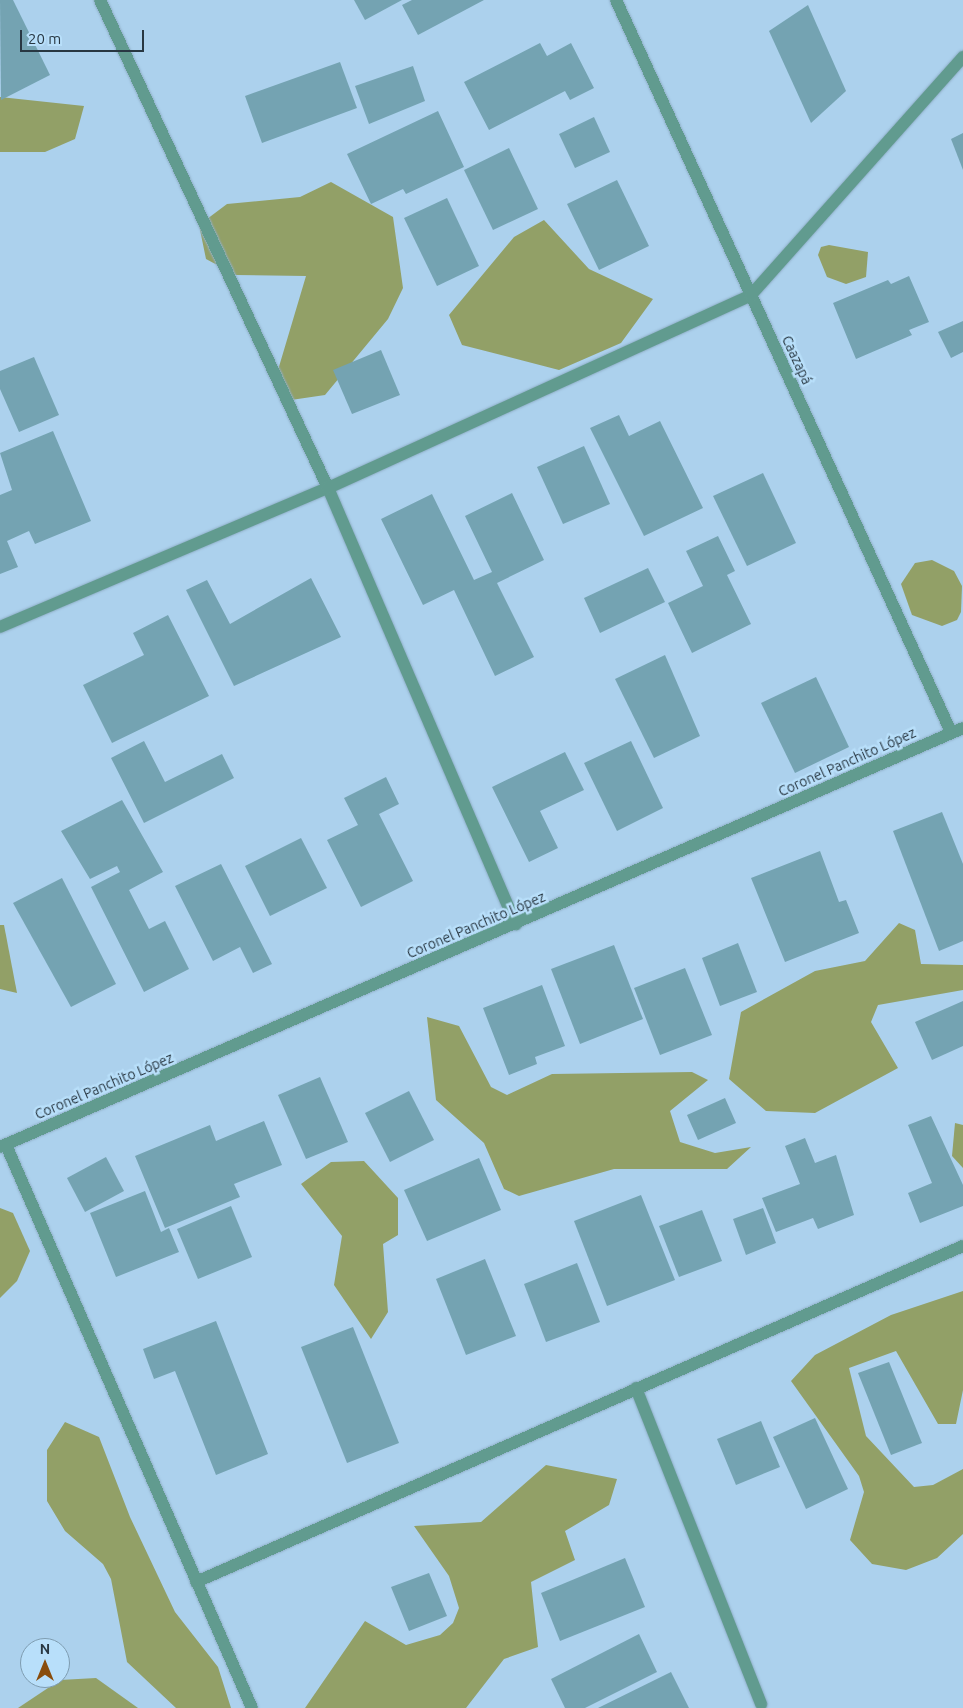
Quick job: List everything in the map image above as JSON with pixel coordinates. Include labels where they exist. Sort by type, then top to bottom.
[{"type":"street","points":[[100,0],[328,488],[516,924]]},
{"type":"street","name":"Caazapá","points":[[616,0],[751,295],[957,730]]},
{"type":"street","points":[[0,627],[328,488],[751,295],[963,56]]},
{"type":"street","name":"Coronel Panchito López","points":[[3,1146],[516,924],[957,730]]},
{"type":"street","points":[[3,1146],[252,1708]]},
{"type":"street","points":[[196,1582],[963,1246]]},
{"type":"street","points":[[636,1388],[762,1704]]},
{"type":"green space","points":[[0,97],[84,106],[75,139],[45,152],[0,152]]},
{"type":"green space","points":[[331,182],[393,217],[403,288],[388,319],[325,395],[291,400],[278,370],[306,276],[236,275],[206,259],[199,225],[227,204],[300,197]]},
{"type":"green space","points":[[544,220],[589,269],[653,299],[621,343],[559,370],[462,345],[449,315],[514,237]]},
{"type":"green space","points":[[829,245],[868,252],[866,277],[846,284],[827,277],[818,255],[821,247]]},
{"type":"green space","points":[[932,560],[954,571],[962,586],[961,612],[957,620],[942,626],[912,615],[901,584],[915,563]]},
{"type":"green space","points":[[899,923],[915,930],[921,964],[963,965],[963,990],[878,1005],[871,1022],[898,1068],[815,1113],[766,1111],[729,1079],[741,1012],[815,971],[865,961]]},
{"type":"green space","points":[[0,925],[4,925],[17,993],[0,989]]},
{"type":"green space","points":[[427,1017],[459,1026],[491,1087],[507,1095],[552,1074],[692,1072],[708,1080],[670,1111],[680,1142],[715,1153],[751,1147],[727,1169],[614,1169],[519,1196],[504,1189],[484,1143],[436,1100]]},
{"type":"green space","points":[[955,1123],[963,1125],[963,1168],[952,1156]]},
{"type":"green space","points":[[364,1161],[398,1198],[398,1235],[383,1244],[388,1312],[371,1339],[334,1285],[342,1236],[301,1184],[331,1162]]},
{"type":"green space","points":[[0,1208],[13,1213],[30,1251],[17,1281],[0,1298]]},
{"type":"green space","points":[[963,1291],[963,1390],[956,1424],[938,1424],[896,1351],[849,1368],[866,1436],[914,1487],[933,1485],[963,1469],[963,1534],[937,1558],[906,1570],[872,1564],[850,1540],[864,1492],[859,1476],[791,1381],[815,1355],[891,1315]]},
{"type":"green space","points":[[65,1422],[99,1437],[130,1517],[175,1612],[218,1667],[231,1708],[176,1708],[127,1662],[111,1579],[103,1564],[65,1531],[47,1501],[47,1450]]},
{"type":"green space","points":[[546,1465],[617,1479],[609,1505],[565,1531],[575,1560],[531,1582],[538,1647],[504,1659],[466,1708],[305,1708],[365,1621],[406,1645],[440,1635],[453,1623],[459,1608],[449,1576],[414,1526],[481,1522]]},
{"type":"green space","points":[[96,1678],[138,1708],[18,1708],[48,1688],[70,1688],[70,1679]]},
{"type":"building","points":[[0,0],[13,0],[50,75],[1,100]]},
{"type":"building","points":[[354,0],[402,0],[365,20]]},
{"type":"building","points":[[412,0],[484,0],[418,35],[402,5]]},
{"type":"building","points":[[808,5],[846,91],[811,123],[769,31]]},
{"type":"building","points":[[540,43],[547,56],[571,43],[594,88],[570,100],[565,91],[489,130],[464,82]]},
{"type":"building","points":[[340,62],[357,108],[262,143],[245,96]]},
{"type":"building","points":[[413,66],[425,101],[369,124],[355,86]]},
{"type":"building","points":[[438,111],[464,167],[406,194],[403,189],[371,204],[347,154]]},
{"type":"building","points":[[594,117],[610,152],[575,168],[559,134]]},
{"type":"building","points":[[963,133],[963,170],[951,139]]},
{"type":"building","points":[[509,148],[538,209],[493,230],[464,170]]},
{"type":"building","points":[[617,180],[649,246],[599,270],[567,204]]},
{"type":"building","points":[[447,198],[479,266],[437,286],[404,218]]},
{"type":"building","points":[[909,276],[929,322],[909,330],[912,335],[856,359],[833,303],[888,280],[891,284]]},
{"type":"building","points":[[963,321],[963,352],[951,358],[938,332]]},
{"type":"building","points":[[381,350],[400,395],[352,414],[333,370]]},
{"type":"building","points":[[34,357],[59,415],[19,432],[0,389],[0,371]]},
{"type":"building","points":[[619,415],[629,436],[660,421],[703,508],[644,536],[590,428]]},
{"type":"building","points":[[53,431],[91,521],[35,544],[29,531],[7,541],[18,567],[0,574],[0,495],[12,490],[0,453]]},
{"type":"building","points":[[584,446],[610,504],[563,524],[537,467]]},
{"type":"building","points":[[763,473],[796,543],[747,566],[713,496]]},
{"type":"building","points":[[512,493],[544,560],[497,583],[534,657],[495,676],[454,590],[423,605],[381,519],[432,494],[474,580],[492,572],[465,516]]},
{"type":"building","points":[[718,536],[735,571],[727,575],[751,624],[692,653],[668,603],[703,586],[686,551]]},
{"type":"building","points":[[648,568],[665,602],[600,633],[584,598]]},
{"type":"building","points":[[311,578],[341,637],[234,686],[186,590],[207,580],[230,624]]},
{"type":"building","points":[[168,615],[209,696],[112,743],[83,685],[144,655],[133,633]]},
{"type":"building","points":[[665,655],[700,736],[654,758],[615,679]]},
{"type":"building","points":[[816,677],[849,747],[795,773],[761,703]]},
{"type":"building","points":[[144,741],[165,782],[222,754],[234,778],[144,823],[111,758]]},
{"type":"building","points":[[631,741],[663,808],[617,831],[584,763]]},
{"type":"building","points":[[565,752],[584,790],[540,811],[558,848],[529,862],[492,787]]},
{"type":"building","points":[[386,777],[399,804],[379,814],[413,881],[361,907],[327,840],[358,825],[344,798]]},
{"type":"building","points":[[122,800],[163,872],[129,890],[149,929],[165,921],[189,969],[144,992],[91,887],[120,872],[117,866],[90,879],[61,831]]},
{"type":"building","points":[[942,812],[963,864],[963,941],[939,951],[893,831]]},
{"type":"building","points":[[301,838],[327,888],[270,916],[245,866]]},
{"type":"building","points":[[820,851],[839,902],[846,900],[859,933],[785,962],[751,878]]},
{"type":"building","points":[[221,864],[272,964],[253,973],[240,947],[213,961],[175,886]]},
{"type":"building","points":[[62,878],[116,984],[71,1007],[13,903]]},
{"type":"building","points":[[738,943],[757,992],[720,1006],[702,958]]},
{"type":"building","points":[[614,945],[643,1019],[580,1044],[551,969]]},
{"type":"building","points":[[685,968],[712,1035],[660,1055],[634,988]]},
{"type":"building","points":[[542,985],[565,1046],[535,1057],[537,1064],[509,1075],[483,1008]]},
{"type":"building","points":[[963,1001],[963,1046],[932,1060],[915,1022]]},
{"type":"building","points":[[320,1077],[348,1142],[306,1159],[278,1095]]},
{"type":"building","points":[[409,1091],[434,1140],[390,1162],[365,1113]]},
{"type":"building","points":[[725,1098],[736,1123],[698,1140],[687,1115]]},
{"type":"building","points":[[931,1116],[963,1185],[963,1206],[920,1223],[908,1193],[932,1183],[908,1125]]},
{"type":"building","points":[[264,1121],[282,1165],[234,1184],[240,1197],[165,1228],[135,1156],[210,1125],[216,1141]]},
{"type":"building","points":[[805,1138],[815,1163],[836,1155],[854,1215],[818,1229],[813,1218],[776,1232],[762,1198],[800,1184],[785,1146]]},
{"type":"building","points":[[106,1157],[124,1191],[85,1212],[67,1178]]},
{"type":"building","points":[[479,1158],[501,1210],[427,1241],[404,1190]]},
{"type":"building","points":[[145,1191],[161,1232],[169,1228],[179,1252],[116,1277],[90,1213]]},
{"type":"building","points":[[641,1195],[675,1280],[607,1306],[574,1221]]},
{"type":"building","points":[[231,1206],[252,1257],[198,1279],[177,1229]]},
{"type":"building","points":[[763,1208],[776,1243],[746,1255],[733,1219]]},
{"type":"building","points":[[702,1210],[722,1261],[679,1277],[659,1226]]},
{"type":"building","points":[[485,1259],[516,1336],[466,1355],[436,1279]]},
{"type":"building","points":[[577,1263],[600,1322],[546,1342],[524,1284]]},
{"type":"building","points":[[216,1321],[268,1454],[216,1475],[175,1371],[154,1379],[143,1349]]},
{"type":"building","points":[[353,1327],[399,1443],[347,1463],[301,1347]]},
{"type":"building","points":[[889,1362],[922,1443],[891,1455],[858,1373]]},
{"type":"building","points":[[815,1418],[848,1489],[806,1509],[773,1437]]},
{"type":"building","points":[[761,1421],[780,1467],[736,1485],[717,1439]]},
{"type":"building","points":[[625,1558],[645,1607],[560,1641],[541,1593]]},
{"type":"building","points":[[429,1573],[447,1616],[409,1631],[391,1587]]},
{"type":"building","points":[[639,1634],[657,1672],[585,1708],[565,1708],[551,1679]]},
{"type":"building","points":[[671,1672],[689,1708],[598,1708]]}]
